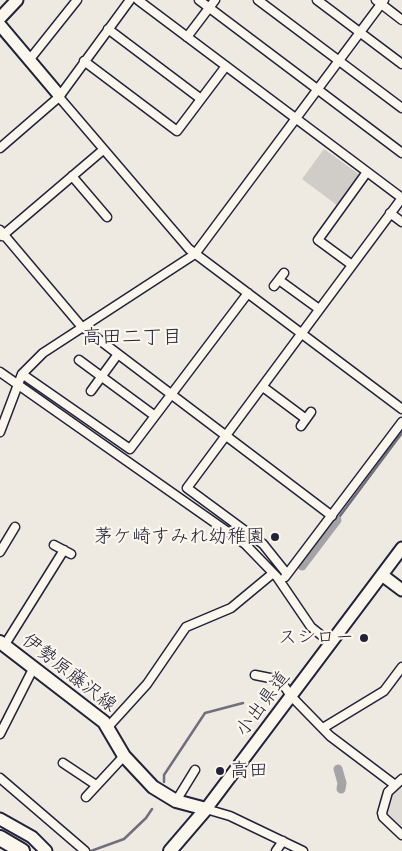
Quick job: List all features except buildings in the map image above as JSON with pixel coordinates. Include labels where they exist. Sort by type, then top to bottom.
[{"type":"highway","points":[[0,838],[22,851]]},
{"type":"main road","points":[[0,18],[18,0]]},
{"type":"main road","points":[[0,26],[30,59],[59,96]]},
{"type":"main road","name":"小出県道","points":[[206,809],[402,548]]},
{"type":"main road","points":[[382,575],[402,590]]},
{"type":"main road","name":"伊勢原藤沢線","points":[[2,644],[108,727],[124,756],[153,787],[176,802],[206,809]]},
{"type":"main road","points":[[170,851],[206,809]]},
{"type":"main road","points":[[0,819],[32,837],[46,851]]},
{"type":"street","points":[[30,59],[77,0]]},
{"type":"street","points":[[0,148],[59,96],[130,0]]},
{"type":"street","points":[[138,0],[402,198],[187,488],[263,544],[287,574]]},
{"type":"street","points":[[199,0],[402,153]]},
{"type":"street","points":[[187,37],[215,0]]},
{"type":"street","points":[[258,0],[402,108]]},
{"type":"street","points":[[317,0],[402,64]]},
{"type":"street","points":[[0,432],[22,374],[43,353],[81,326],[194,254],[360,32],[380,1],[402,20]]},
{"type":"street","points":[[108,29],[202,99]]},
{"type":"street","points":[[84,61],[178,131],[226,66]]},
{"type":"street","points":[[59,96],[103,150],[194,254],[402,409]]},
{"type":"street","points":[[103,150],[1,234],[81,326],[332,516]]},
{"type":"street","points":[[352,265],[318,240],[368,172]]},
{"type":"street","points":[[72,176],[107,217]]},
{"type":"street","points":[[390,214],[402,222]]},
{"type":"street","points":[[279,280],[319,309]]},
{"type":"street","points":[[22,374],[130,449],[248,293]]},
{"type":"street","points":[[91,390],[118,354]]},
{"type":"street","points":[[79,360],[155,416]]},
{"type":"street","points":[[0,372],[244,544],[281,582],[312,627],[331,643]]},
{"type":"street","points":[[263,387],[306,419]]},
{"type":"street","points":[[281,582],[402,422]]},
{"type":"street","points":[[0,552],[15,527]]},
{"type":"street","points":[[2,644],[67,552],[54,545]]},
{"type":"street","points":[[108,727],[147,684],[186,627],[231,608],[272,574]]},
{"type":"street","points":[[323,728],[384,691],[402,667]]},
{"type":"street","points":[[0,734],[33,669]]},
{"type":"street","points":[[255,674],[280,680],[291,696],[330,736],[395,785]]},
{"type":"street","points":[[86,798],[96,784],[124,756]]},
{"type":"street","points":[[63,763],[96,784]]},
{"type":"street","points":[[176,802],[196,770]]},
{"type":"street","points":[[0,778],[85,851]]},
{"type":"street","points":[[402,779],[388,792],[382,813],[383,817],[402,835]]},
{"type":"street","points":[[206,809],[230,816],[303,851]]},
{"type":"street","points":[[276,851],[283,841]]},
{"type":"shaded area","points":[[324,149],[360,175],[338,206],[302,179]]},
{"type":"shaded area","points":[[402,782],[402,832],[385,817],[385,810],[391,792]]},
{"type":"waterway","points":[[337,520],[402,433]]},
{"type":"waterway","points":[[302,566],[337,520]]},
{"type":"waterway","points":[[164,782],[164,775],[205,713],[243,703]]},
{"type":"waterway","points":[[338,769],[342,783],[341,789]]},
{"type":"waterway","points":[[91,851],[124,839],[146,818],[152,809]]},
{"type":"place","name":"茅ケ崎すみれ幼稚園","points":[[275,537]]},
{"type":"place","name":"スシロー","points":[[364,638]]},
{"type":"place","name":"高田","points":[[220,771]]},
{"type":"district","name":"高田二丁目","points":[[132,338]]}]
